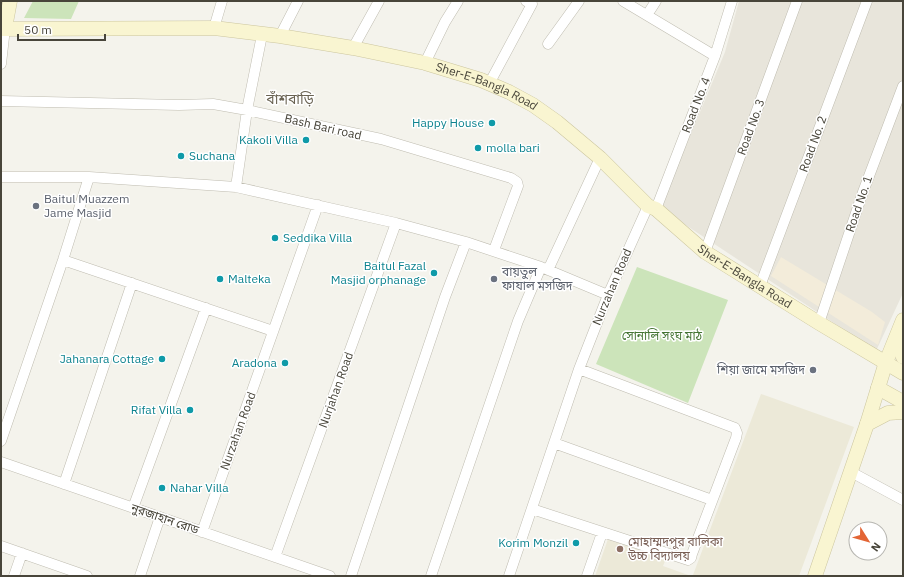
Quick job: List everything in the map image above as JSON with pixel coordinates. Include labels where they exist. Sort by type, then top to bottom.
[{"type":"street","points":[[1,64],[3,29],[10,1]]},
{"type":"street","points":[[214,28],[222,1]]},
{"type":"street","points":[[280,36],[298,1]]},
{"type":"street","points":[[353,48],[379,1]]},
{"type":"street","points":[[425,63],[445,22],[458,1]]},
{"type":"street","points":[[548,44],[579,1]]},
{"type":"street","points":[[623,1],[715,56]]},
{"type":"street","points":[[647,15],[656,1]]},
{"type":"street","name":"Road No. 4","points":[[652,207],[715,56],[732,1]]},
{"type":"street","name":"Road No. 3","points":[[705,252],[797,1]]},
{"type":"street","name":"Road No. 2","points":[[760,286],[866,1]]},
{"type":"street","points":[[489,84],[529,3]]},
{"type":"street","name":"Sher-E-Bangla Road","points":[[3,29],[214,28],[280,36],[353,48],[425,63],[489,84],[509,92],[534,105],[557,122],[600,158],[652,207],[705,252],[903,373]]},
{"type":"street","points":[[236,186],[247,110],[262,35]]},
{"type":"street","name":"Road No. 1","points":[[819,323],[863,192],[903,86]]},
{"type":"street","name":"Bash Bari road","points":[[1,101],[179,105],[213,104],[247,110],[381,140],[511,178],[517,182],[518,186],[494,250]]},
{"type":"street","points":[[431,576],[518,322],[600,158]]},
{"type":"street","points":[[1,177],[89,178],[236,186],[396,223],[494,250],[544,268],[608,295]]},
{"type":"street","points":[[1,441],[63,260],[89,178]]},
{"type":"street","name":"Nurzahan Road","points":[[202,532],[318,205]]},
{"type":"street","name":"Nurzahan Road","points":[[509,576],[579,369],[608,295],[652,207]]},
{"type":"street","name":"Nurjahan Road","points":[[275,557],[396,223]]},
{"type":"street","points":[[351,576],[445,298],[466,242]]},
{"type":"street","points":[[63,260],[273,331]]},
{"type":"street","points":[[64,484],[132,283]]},
{"type":"street","points":[[133,508],[206,308]]},
{"type":"street","points":[[815,576],[867,424],[886,362],[903,320]]},
{"type":"street","points":[[903,339],[900,348],[903,357]]},
{"type":"street","points":[[532,509],[688,560],[691,558],[736,438],[737,433],[735,428],[579,369]]},
{"type":"street","points":[[878,388],[903,402]]},
{"type":"street","points":[[867,424],[888,413],[903,412]]},
{"type":"street","points":[[554,443],[712,500]]},
{"type":"street","name":"নুরজাহান রোড","points":[[1,462],[330,576]]},
{"type":"street","points":[[851,472],[903,500]]},
{"type":"street","points":[[140,576],[160,517]]},
{"type":"street","points":[[587,576],[602,533]]},
{"type":"street","points":[[1,546],[87,576]]},
{"type":"street","points":[[14,576],[22,553]]},
{"type":"shaded area","points":[[739,1],[903,1],[903,293],[876,351],[660,208],[725,52]]},
{"type":"shaded area","points":[[781,257],[872,312],[885,322],[878,345],[771,276]]},
{"type":"shaded area","points":[[761,394],[854,427],[799,576],[695,576],[693,575]]},
{"type":"shaded area","name":"মোহাম্মদপুর বালিকা উচ্চ বিদ্যালয়","points":[[608,539],[666,559],[663,566],[691,576],[595,576]]},
{"type":"green space","points":[[33,1],[79,1],[71,19],[24,18]]},
{"type":"green space","name":"সোনালি সংঘ মাঠ","points":[[637,267],[728,300],[688,403],[596,364]]},
{"type":"place","name":"Happy House","points":[[492,123]]},
{"type":"place","name":"Kakoli Villa","points":[[306,140]]},
{"type":"place","name":"molla bari","points":[[478,148]]},
{"type":"place","name":"Suchana","points":[[181,156]]},
{"type":"place","name":"Baitul Muazzem Jame Masjid","points":[[36,206]]},
{"type":"place","name":"Seddika Villa","points":[[275,238]]},
{"type":"place","name":"Baitul Fazal Masjid orphanage","points":[[434,273]]},
{"type":"place","name":"Malteka","points":[[220,279]]},
{"type":"place","name":"বায়তুল ফাযাল মসজিদ","points":[[494,279]]},
{"type":"place","name":"Jahanara Cottage","points":[[162,359]]},
{"type":"place","name":"Aradona","points":[[285,363]]},
{"type":"place","name":"শিয়া জামে মসজিদ","points":[[813,370]]},
{"type":"place","name":"Rifat Villa","points":[[190,410]]},
{"type":"place","name":"Nahar Villa","points":[[162,488]]},
{"type":"place","name":"Korim Monzil","points":[[576,543]]},
{"type":"place","name":"মোহাম্মদপুর বালিকা উচ্চ বিদ্যালয়","points":[[620,549]]},
{"type":"district","name":"বাঁশবাড়ি","points":[[290,99]]}]
